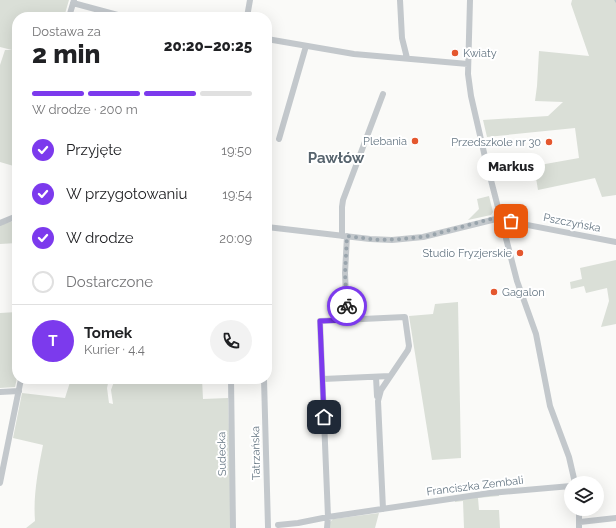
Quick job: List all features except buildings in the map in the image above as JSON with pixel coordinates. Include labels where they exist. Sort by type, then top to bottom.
[{"type":"street","points":[[248,12],[250,0]]},
{"type":"street","points":[[400,0],[402,38],[407,58]]},
{"type":"street","points":[[470,0],[468,81],[472,104],[519,289],[536,334],[550,406],[569,458],[573,476]]},
{"type":"street","points":[[70,12],[73,2],[101,12]]},
{"type":"street","points":[[272,40],[354,54],[468,64]]},
{"type":"street","points":[[279,139],[306,46]]},
{"type":"street","points":[[347,320],[345,236],[342,207],[343,200],[383,94]]},
{"type":"street","points":[[0,223],[12,218]]},
{"type":"street","name":"Pszczyńska","points":[[272,228],[379,240],[408,239],[428,236],[491,219],[501,219],[616,242]]},
{"type":"street","points":[[327,528],[328,516],[320,321],[405,317],[409,346],[408,350],[381,390],[378,401]]},
{"type":"street","points":[[323,379],[390,376]]},
{"type":"street","points":[[376,377],[383,509]]},
{"type":"street","points":[[0,483],[20,384]]},
{"type":"street","name":"Sudecka","points":[[231,384],[233,528]]},
{"type":"street","name":"Tatrzańska","points":[[264,384],[268,527]]},
{"type":"street","points":[[0,392],[19,391]]},
{"type":"street","name":"Franciszka Zembali","points":[[278,525],[298,523],[328,516],[490,493],[564,487]]},
{"type":"street","points":[[580,525],[616,518]]},
{"type":"shaded area","points":[[0,0],[69,0],[65,12],[12,12],[12,50],[0,47]]},
{"type":"shaded area","points":[[572,0],[616,0],[616,195],[602,197],[595,178],[538,190],[534,166],[579,158],[575,128],[487,137],[483,120],[548,116],[563,102],[535,101],[539,51],[589,56],[571,4]]},
{"type":"shaded area","points":[[5,50],[12,50],[12,166],[0,162],[0,65]]},
{"type":"shaded area","points":[[489,196],[493,212],[491,215],[468,220],[479,209],[477,199]]},
{"type":"shaded area","points":[[12,221],[12,243],[0,244],[0,225]]},
{"type":"shaded area","points":[[616,260],[616,324],[601,327],[609,301],[607,288],[586,293],[584,286],[571,289],[570,282],[582,279],[580,268]]},
{"type":"shaded area","points":[[458,302],[461,458],[432,460],[409,316],[433,314],[435,304]]},
{"type":"shaded area","points":[[12,312],[12,384],[16,384],[15,387],[0,388],[0,313]]},
{"type":"shaded area","points":[[69,384],[108,384],[109,403],[113,404],[111,390],[113,384],[202,384],[203,399],[228,398],[232,528],[26,528],[35,521],[35,493],[43,445],[13,438],[22,393],[65,398]]},
{"type":"shaded area","points":[[499,494],[499,496],[478,498],[479,510],[499,510],[500,528],[464,528],[463,501],[455,502],[455,500]]},
{"type":"shaded area","points":[[379,513],[375,528],[329,528],[330,522],[333,519]]},
{"type":"way so far","points":[[347,306],[345,274],[347,236],[379,240],[403,239],[428,236],[491,219],[511,221]]},
{"type":"place","name":"Kwiaty","points":[[455,53]]},
{"type":"place","name":"Plebania","points":[[415,141]]},
{"type":"place","name":"Przedszkole nr 30","points":[[549,142]]},
{"type":"place","name":"Markus","points":[[511,221]]},
{"type":"place","name":"Studio Fryzjerskie","points":[[520,253]]},
{"type":"place","name":"Gagalon","points":[[494,292]]},
{"type":"district","name":"Pawłów","points":[[336,158]]},
{"type":"route","points":[[324,417],[320,321],[347,320],[347,306]]}]
